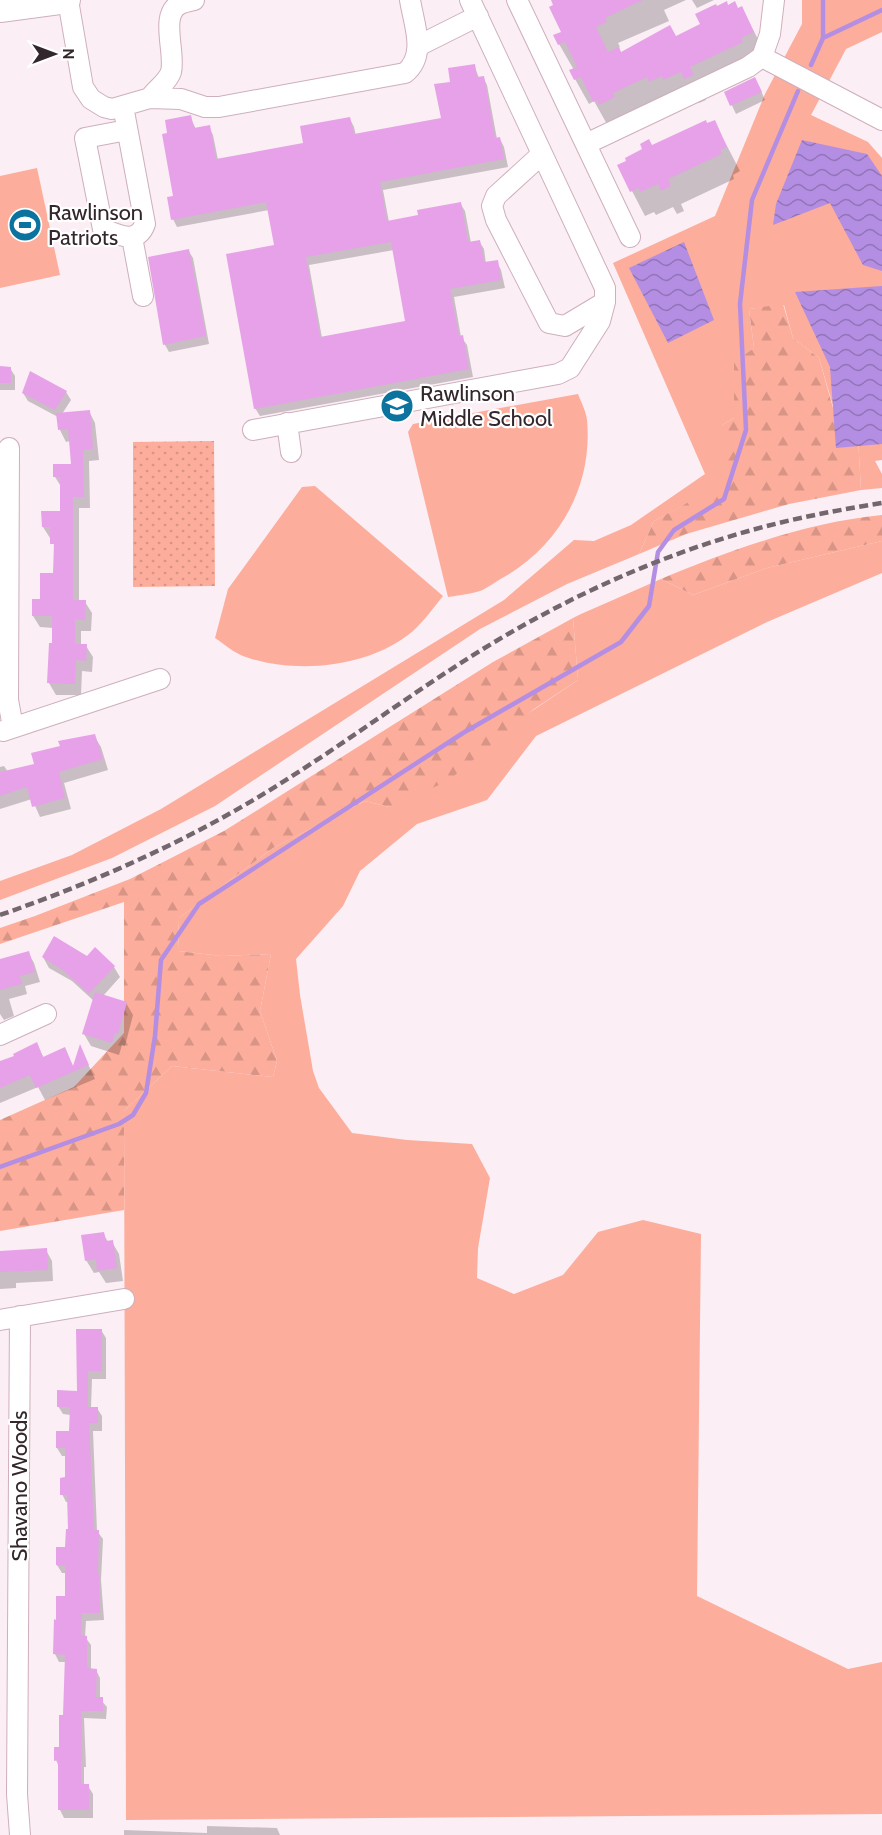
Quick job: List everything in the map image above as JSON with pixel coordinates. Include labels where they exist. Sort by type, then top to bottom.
[{"type":"main road","points":[[0,9],[67,0]]},
{"type":"street","points":[[67,0],[83,87],[91,99],[104,107],[112,108],[150,98],[181,99],[205,107],[219,108],[405,73],[414,66],[418,46],[410,0]]},
{"type":"street","points":[[150,98],[167,81],[170,73],[171,34],[168,21],[172,11],[178,4],[194,0]]},
{"type":"street","points":[[517,0],[630,237]]},
{"type":"street","points":[[586,144],[748,67],[762,57],[770,34],[774,0]]},
{"type":"street","points":[[253,430],[558,374],[570,368],[600,321],[604,288],[474,8],[418,46]]},
{"type":"street","points":[[762,57],[882,120]]},
{"type":"street","points":[[123,106],[145,224],[142,231],[125,238],[103,229],[85,138],[127,130]]},
{"type":"street","points":[[542,154],[496,196],[492,206],[496,220],[549,323],[565,326],[604,302]]},
{"type":"street","points":[[132,237],[143,296]]},
{"type":"street","points":[[287,423],[291,452]]},
{"type":"street","points":[[9,448],[7,729],[160,679]]},
{"type":"street","points":[[0,1035],[46,1014]]},
{"type":"street","points":[[0,1320],[124,1299]]},
{"type":"street","name":"Shavano Woods","points":[[20,1316],[17,1794],[20,1835]]},
{"type":"green space","points":[[802,0],[882,0],[882,32],[846,49],[811,115],[868,142],[882,158],[882,460],[875,461],[882,474],[882,488],[861,490],[858,437],[841,433],[819,358],[793,338],[784,305],[749,309],[754,348],[734,363],[734,418],[722,425],[722,485],[654,521],[639,554],[567,584],[480,629],[215,806],[112,858],[0,900],[0,881],[72,855],[161,809],[504,600],[574,540],[594,541],[631,525],[705,474],[613,263],[715,216],[765,94],[802,24]]},
{"type":"green space","name":"Rawlinson Patriots","points":[[37,168],[60,275],[0,288],[0,176]]},
{"type":"green space","points":[[783,304],[793,338],[819,358],[840,433],[858,437],[861,490],[789,504],[686,534],[639,554],[654,521],[722,484],[722,425],[734,418],[734,362],[754,348],[749,309]]},
{"type":"green space","points":[[578,394],[587,420],[587,444],[578,490],[569,511],[541,548],[524,564],[483,590],[448,597],[408,432],[413,424]]},
{"type":"green space","points":[[214,441],[215,586],[133,587],[133,442]]},
{"type":"green space","points":[[315,486],[443,596],[413,631],[375,653],[354,660],[331,665],[308,666],[263,662],[243,656],[215,638],[228,589],[302,487]]},
{"type":"green space","points":[[882,515],[882,541],[767,568],[693,595],[661,579],[770,539],[826,524]]},
{"type":"green space","points":[[882,541],[882,573],[767,622],[536,736],[487,800],[417,824],[360,871],[343,906],[296,959],[313,1071],[319,1088],[352,1133],[407,1140],[472,1144],[490,1178],[478,1248],[477,1278],[514,1294],[563,1275],[598,1232],[643,1220],[701,1234],[697,1596],[848,1669],[882,1662],[882,1814],[126,1820],[124,1111],[172,1066],[273,1077],[277,1061],[260,1011],[271,954],[222,956],[178,951],[179,918],[273,848],[365,801],[389,807],[578,680],[573,618],[661,579],[693,595],[767,568]]},
{"type":"green space","points":[[573,618],[578,680],[534,709],[448,781],[389,807],[365,801],[273,848],[179,918],[178,951],[222,956],[271,954],[260,1011],[277,1061],[273,1077],[172,1066],[124,1111],[124,1210],[0,1231],[0,1120],[74,1087],[124,1033],[124,902],[0,944],[0,928],[130,879],[224,831],[493,662]]},
{"type":"water","points":[[802,140],[867,154],[882,176],[882,271],[863,265],[830,203],[773,225],[776,204]]},
{"type":"water","points":[[684,242],[714,320],[668,343],[629,268]]},
{"type":"water","points":[[882,286],[882,444],[836,448],[830,367],[795,292]]},
{"type":"building","points":[[551,0],[643,0],[605,18],[607,22],[596,27],[608,52],[619,47],[621,52],[670,25],[676,36],[700,24],[695,14],[727,1],[728,5],[735,1],[738,8],[742,6],[754,32],[741,38],[743,42],[690,67],[694,75],[684,79],[681,72],[663,80],[662,76],[649,82],[647,77],[613,93],[615,97],[599,105],[597,100],[593,102],[581,77],[574,80],[569,70],[577,67],[565,42],[558,45],[553,35],[561,32],[549,7],[553,5]]},
{"type":"building","points":[[475,64],[477,77],[484,76],[495,138],[500,137],[504,159],[380,182],[387,221],[418,215],[417,210],[461,202],[468,242],[480,240],[484,262],[498,260],[501,280],[450,289],[459,336],[463,335],[469,369],[254,409],[226,254],[274,245],[266,202],[171,220],[167,197],[173,196],[162,134],[167,133],[165,120],[191,115],[194,128],[210,125],[216,159],[303,143],[300,126],[350,117],[354,134],[441,118],[434,84],[450,82],[448,68]],"holes":[[[391,242],[405,321],[320,337],[306,257]]]},
{"type":"building","points":[[755,77],[762,92],[730,106],[724,92]]},
{"type":"building","points":[[706,120],[707,123],[715,120],[727,147],[720,150],[722,154],[668,179],[671,186],[661,191],[658,184],[640,192],[639,188],[630,192],[617,165],[642,149],[640,144],[649,139],[652,145]]},
{"type":"building","points":[[189,249],[206,336],[163,345],[148,257]]},
{"type":"building","points":[[0,366],[11,367],[11,383],[0,383]]},
{"type":"building","points":[[30,371],[67,391],[55,410],[22,393]]},
{"type":"building","points":[[90,410],[93,449],[83,450],[84,497],[73,497],[73,600],[86,600],[85,620],[75,619],[75,644],[87,644],[86,661],[76,660],[75,684],[47,683],[49,643],[52,643],[52,616],[32,616],[32,599],[40,599],[40,573],[53,573],[54,544],[50,544],[50,527],[42,527],[41,511],[60,511],[60,477],[53,477],[53,464],[71,464],[68,429],[58,430],[56,413]]},
{"type":"building","points":[[95,734],[103,759],[59,772],[65,798],[32,807],[27,787],[0,796],[0,772],[34,764],[31,753],[60,746],[58,741]]},
{"type":"building","points":[[54,936],[87,956],[95,947],[115,966],[89,994],[64,971],[42,957]]},
{"type":"building","points":[[29,951],[35,972],[20,976],[22,984],[0,990],[0,959]]},
{"type":"building","points":[[95,992],[127,1002],[118,1034],[115,1033],[112,1043],[82,1034]]},
{"type":"building","points":[[37,1042],[43,1057],[65,1047],[73,1066],[80,1044],[89,1065],[36,1088],[30,1075],[0,1088],[0,1061],[14,1056],[13,1054]]},
{"type":"building","points":[[104,1232],[106,1241],[113,1240],[117,1268],[97,1271],[96,1259],[85,1261],[81,1235]]},
{"type":"building","points":[[47,1248],[48,1270],[0,1272],[0,1251]]},
{"type":"building","points":[[76,1329],[102,1329],[102,1371],[88,1371],[88,1407],[98,1407],[98,1423],[89,1423],[94,1530],[99,1530],[100,1613],[82,1613],[81,1635],[87,1636],[87,1668],[97,1669],[96,1697],[103,1697],[103,1711],[81,1711],[81,1784],[89,1784],[89,1810],[58,1810],[58,1760],[54,1761],[54,1747],[59,1747],[59,1715],[63,1715],[65,1655],[53,1654],[54,1619],[56,1620],[56,1596],[65,1596],[65,1566],[56,1565],[56,1547],[65,1547],[66,1529],[68,1529],[67,1495],[60,1495],[60,1478],[65,1477],[65,1448],[56,1448],[56,1431],[69,1431],[70,1407],[57,1407],[57,1390],[77,1391]]},
{"type":"waterway","points":[[811,65],[823,38],[823,0]]},
{"type":"waterway","points":[[823,38],[882,10]]},
{"type":"waterway","points":[[0,1167],[119,1124],[133,1115],[146,1093],[155,1036],[161,960],[199,904],[463,733],[621,642],[649,606],[658,552],[674,530],[724,499],[746,430],[740,304],[752,200],[798,91]]},
{"type":"railway","points":[[0,915],[112,872],[220,819],[289,778],[440,676],[501,638],[586,593],[640,569],[724,538],[800,518],[882,503]]},
{"type":"place","name":"Rawlinson Patriots","points":[[25,225]]},
{"type":"place","name":"Rawlinson Middle School","points":[[397,406]]}]
